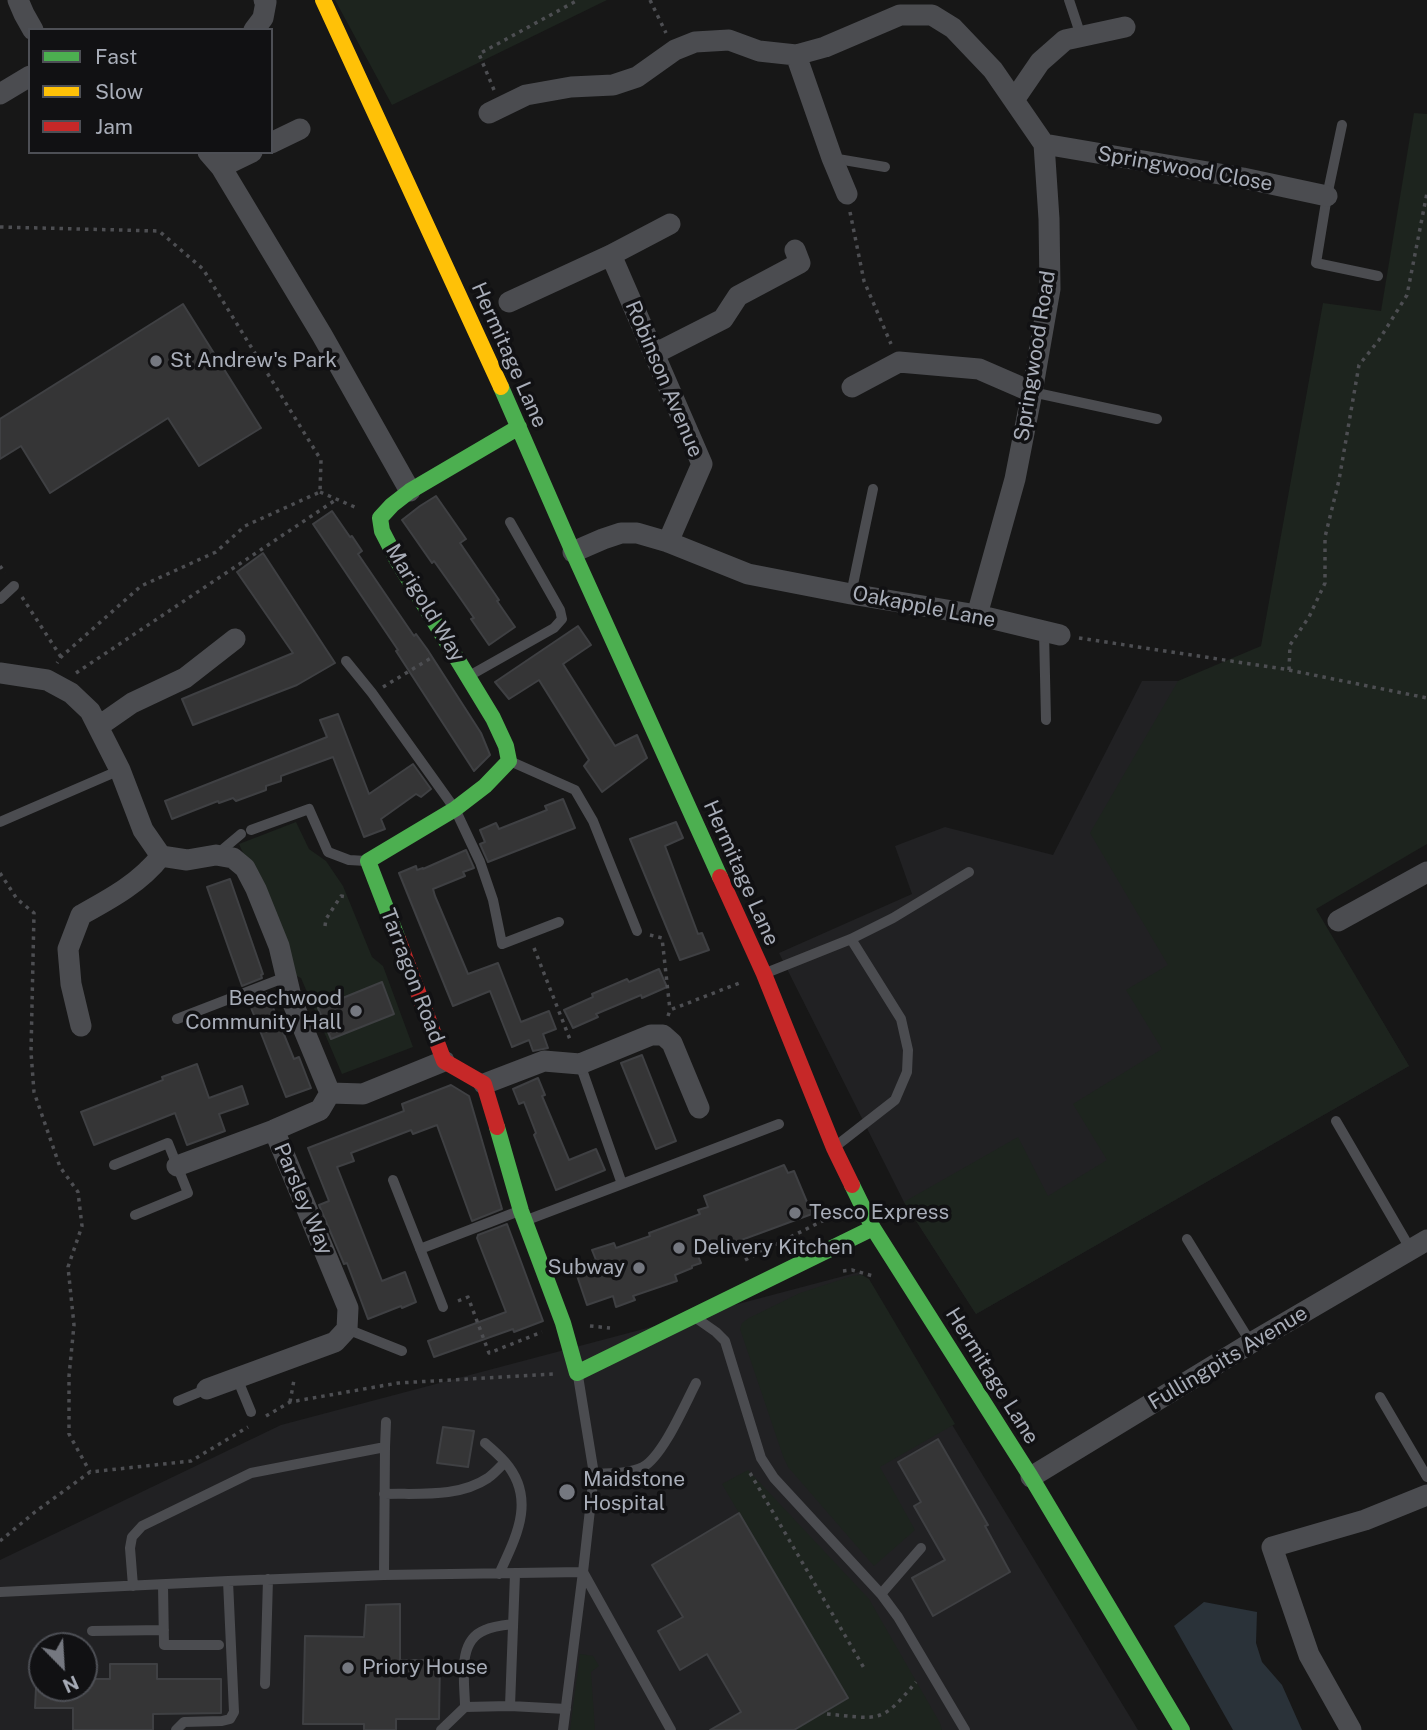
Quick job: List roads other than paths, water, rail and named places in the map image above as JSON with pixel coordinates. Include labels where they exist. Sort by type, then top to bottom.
[{"type":"main road","name":"Hermitage Lane","points":[[323,0],[519,427],[764,974],[834,1147],[859,1201],[873,1228],[1031,1476],[1182,1730]]},
{"type":"main road","name":"Marigold Way","points":[[509,761],[506,746],[493,718],[397,560],[382,531],[380,518],[410,491],[519,427]]},
{"type":"main road","points":[[368,861],[455,809],[485,786],[509,761]]},
{"type":"main road","name":"Tarragon Road","points":[[368,861],[444,1061],[484,1084]]},
{"type":"main road","points":[[484,1084],[523,1216],[563,1323],[577,1373],[873,1228]]},
{"type":"street","points":[[18,0],[32,28]]},
{"type":"street","points":[[256,28],[263,18],[266,2],[264,0]]},
{"type":"street","points":[[496,111],[526,95],[571,87],[613,85],[638,77],[674,50],[695,42],[729,40],[759,51],[796,55],[825,47],[898,7],[932,15],[953,28],[993,70],[1044,144]]},
{"type":"street","points":[[1014,100],[1040,62],[1065,40],[1125,27]]},
{"type":"street","points":[[796,55],[847,194]]},
{"type":"street","points":[[0,94],[28,77]]},
{"type":"street","points":[[273,142],[300,129]]},
{"type":"street","name":"Springwood Close","points":[[1044,144],[1243,178],[1327,196]]},
{"type":"street","name":"Springwood Road","points":[[977,615],[1015,479],[1050,289],[1044,144]]},
{"type":"street","points":[[241,154],[215,159],[322,335],[410,491]]},
{"type":"street","points":[[509,302],[611,255],[670,224]]},
{"type":"street","points":[[654,354],[723,320],[738,296],[800,263],[795,250]]},
{"type":"street","name":"Robinson Avenue","points":[[611,255],[702,464],[668,542]]},
{"type":"street","points":[[852,387],[899,362],[979,369],[1032,392]]},
{"type":"street","name":"Oakapple Lane","points":[[573,552],[621,533],[637,533],[668,542],[748,574],[977,615],[1052,634]]},
{"type":"street","points":[[99,726],[132,703],[185,678],[235,639]]},
{"type":"street","points":[[1,671],[52,683],[71,693],[90,710],[120,770],[144,830],[161,856],[187,860],[216,855],[233,858],[245,868],[279,946],[292,1000],[330,1093],[363,1094],[444,1061]]},
{"type":"street","points":[[81,1026],[71,984],[68,948],[81,915],[123,892],[152,868],[161,856]]},
{"type":"street","points":[[1338,921],[1424,882]]},
{"type":"street","points":[[484,1084],[544,1061],[580,1063],[651,1035],[663,1035],[672,1043],[699,1108]]},
{"type":"street","name":"Parsley Way","points":[[330,1093],[320,1110],[274,1130],[348,1308],[347,1329]]},
{"type":"street","points":[[177,1166],[274,1130]]},
{"type":"street","name":"Fullingpits Avenue","points":[[1031,1476],[1419,1245]]},
{"type":"street","points":[[207,1389],[335,1342],[347,1329]]},
{"type":"street","points":[[1351,1730],[1308,1655],[1272,1548],[1365,1520],[1427,1495]]},
{"type":"lane","points":[[1069,0],[1081,36]]},
{"type":"lane","points":[[1342,125],[1316,263],[1378,276]]},
{"type":"lane","points":[[832,158],[885,167]]},
{"type":"lane","points":[[1032,392],[1157,419]]},
{"type":"lane","points":[[851,594],[873,489]]},
{"type":"lane","points":[[469,676],[554,628],[562,619],[560,610],[510,522]]},
{"type":"lane","points":[[0,599],[14,586]]},
{"type":"lane","points":[[1046,720],[1052,634]]},
{"type":"lane","points":[[346,661],[455,809],[480,862],[493,900],[502,944],[559,922]]},
{"type":"lane","points":[[509,761],[575,790],[593,821],[637,931]]},
{"type":"lane","points":[[0,822],[120,770]]},
{"type":"lane","points":[[216,855],[246,832],[309,809],[328,852],[349,860],[368,861]]},
{"type":"lane","points":[[764,974],[851,939],[893,918],[969,872]]},
{"type":"lane","points":[[834,1147],[895,1100],[907,1072],[908,1050],[901,1019],[851,939]]},
{"type":"lane","points":[[177,1019],[286,977]]},
{"type":"lane","points":[[580,1063],[622,1184]]},
{"type":"lane","points":[[1336,1121],[1419,1245]]},
{"type":"lane","points":[[420,1249],[622,1184],[779,1124]]},
{"type":"lane","points":[[114,1165],[168,1143],[188,1193],[135,1214]]},
{"type":"lane","points":[[393,1180],[443,1307]]},
{"type":"lane","points":[[1187,1239],[1251,1343]]},
{"type":"lane","points":[[693,1316],[725,1342],[761,1458],[774,1478],[881,1594],[898,1617],[965,1730]]},
{"type":"lane","points":[[347,1329],[402,1351]]},
{"type":"lane","points":[[563,1730],[594,1474],[577,1373]]},
{"type":"lane","points":[[237,1378],[251,1412]]},
{"type":"lane","points":[[594,1474],[634,1470],[650,1461],[659,1451],[696,1383]]},
{"type":"lane","points":[[178,1401],[207,1389]]},
{"type":"lane","points":[[1380,1397],[1427,1476]]},
{"type":"lane","points":[[384,1575],[386,1422]]},
{"type":"lane","points":[[485,1443],[505,1462],[513,1474],[520,1492],[522,1508],[521,1522],[499,1574]]},
{"type":"lane","points":[[133,1586],[130,1548],[132,1537],[142,1526],[251,1473],[385,1447]]},
{"type":"lane","points":[[384,1493],[453,1493],[474,1486],[505,1462]]},
{"type":"lane","points":[[881,1594],[921,1548]]},
{"type":"lane","points":[[0,1592],[384,1575],[583,1572]]},
{"type":"lane","points":[[583,1572],[671,1730]]},
{"type":"lane","points":[[510,1706],[515,1574]]},
{"type":"lane","points":[[265,1684],[268,1579]]},
{"type":"lane","points":[[176,1730],[184,1722],[222,1721],[230,1718],[234,1712],[228,1581]]},
{"type":"lane","points":[[163,1585],[164,1645],[219,1646]]},
{"type":"lane","points":[[465,1707],[465,1653],[472,1638],[484,1630],[513,1623]]},
{"type":"lane","points":[[92,1631],[164,1630]]},
{"type":"lane","points":[[440,1730],[465,1707],[566,1709]]},
{"type":"place","name":"St Andrew's Park","points":[[156,361]]},
{"type":"place","name":"Beechwood Community Hall","points":[[356,1011]]},
{"type":"place","name":"Tesco Express","points":[[795,1213]]},
{"type":"place","name":"Delivery Kitchen","points":[[679,1248]]},
{"type":"place","name":"Subway","points":[[639,1268]]},
{"type":"place","name":"Maidstone Hospital","points":[[567,1492]]},
{"type":"place","name":"Priory House","points":[[348,1668]]}]
